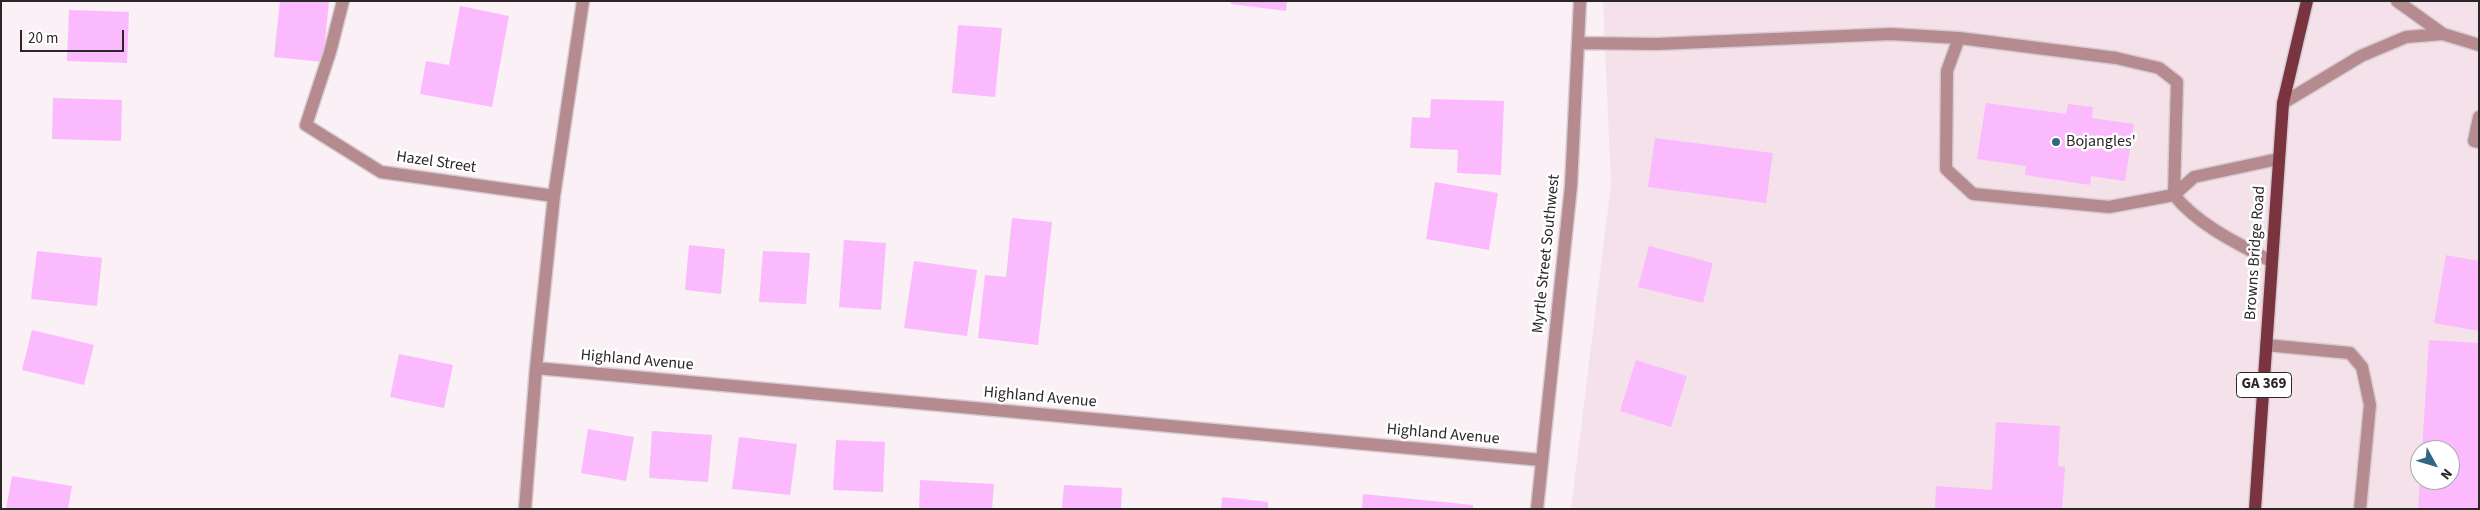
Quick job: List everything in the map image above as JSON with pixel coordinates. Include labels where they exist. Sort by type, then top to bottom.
[{"type":"main road","name":"Browns Bridge Road","points":[[2255,509],[2282,103],[2307,1]]},
{"type":"street","name":"Hazel Street","points":[[343,1],[330,52],[306,125],[381,172],[554,196]]},
{"type":"street","points":[[525,509],[536,368],[554,196],[583,1]]},
{"type":"street","name":"Myrtle Street Southwest","points":[[1536,509],[1571,186],[1580,1]]},
{"type":"street","points":[[2397,1],[2443,34],[2479,45]]},
{"type":"street","points":[[1578,43],[1657,44],[1892,34],[1959,38],[2116,58],[2159,68],[2177,82],[2174,195],[2193,213],[2230,240],[2271,260]]},
{"type":"street","points":[[2282,103],[2361,56],[2406,37],[2443,34]]},
{"type":"street","points":[[1959,38],[1947,71],[1946,169],[1973,194],[2109,207],[2174,195],[2194,177],[2278,159]]},
{"type":"street","points":[[2479,117],[2474,141],[2479,142]]},
{"type":"street","points":[[2266,345],[2350,353],[2362,368],[2370,405],[2360,509]]},
{"type":"street","name":"Highland Avenue","points":[[536,368],[1541,460]]},
{"type":"shaded area","points":[[1603,1],[2479,1],[2479,509],[1571,509],[1611,184]]},
{"type":"building","points":[[280,1],[329,1],[323,62],[274,57]]},
{"type":"building","points":[[1231,1],[1287,1],[1286,11],[1231,4]]},
{"type":"building","points":[[460,6],[509,16],[492,107],[420,94],[426,61],[449,65]]},
{"type":"building","points":[[69,10],[129,12],[127,63],[67,61]]},
{"type":"building","points":[[958,25],[1002,28],[995,97],[952,93]]},
{"type":"building","points":[[53,98],[122,100],[121,141],[52,139]]},
{"type":"building","points":[[1431,99],[1504,101],[1501,175],[1457,173],[1458,150],[1410,148],[1412,117],[1430,118]]},
{"type":"building","name":"Bojangles'","points":[[1986,103],[2066,114],[2068,104],[2093,107],[2092,118],[2134,124],[2125,181],[2091,176],[2090,185],[2025,175],[2026,166],[1977,159]]},
{"type":"building","points":[[1655,138],[1773,153],[1766,203],[1648,187]]},
{"type":"building","points":[[1435,182],[1498,193],[1489,250],[1426,239]]},
{"type":"building","points":[[1012,218],[1052,222],[1038,345],[978,338],[985,275],[1006,277]]},
{"type":"building","points":[[844,240],[886,243],[881,310],[839,307]]},
{"type":"building","points":[[689,245],[725,249],[721,294],[685,290]]},
{"type":"building","points":[[1649,246],[1713,263],[1703,303],[1638,287]]},
{"type":"building","points":[[37,251],[102,258],[97,306],[31,299]]},
{"type":"building","points":[[763,251],[810,253],[806,304],[759,302]]},
{"type":"building","points":[[2446,255],[2479,261],[2479,331],[2434,323]]},
{"type":"building","points":[[914,261],[977,270],[967,336],[904,328]]},
{"type":"building","points":[[32,330],[94,345],[84,385],[22,370]]},
{"type":"building","points":[[2429,340],[2479,343],[2479,509],[2418,509],[2419,490],[2460,490],[2460,440],[2423,440]]},
{"type":"building","points":[[399,354],[453,365],[444,408],[390,397]]},
{"type":"building","points":[[1636,360],[1687,376],[1671,427],[1620,411]]},
{"type":"building","points":[[1996,422],[2060,426],[2058,466],[2065,467],[2062,509],[1935,509],[1936,486],[1992,490]]},
{"type":"building","points":[[588,429],[634,437],[626,481],[581,473]]},
{"type":"building","points":[[652,431],[712,435],[708,482],[649,478]]},
{"type":"building","points":[[739,437],[797,444],[790,495],[732,489]]},
{"type":"building","points":[[836,440],[885,442],[883,492],[833,490]]},
{"type":"building","points":[[12,476],[72,486],[68,509],[6,509]]},
{"type":"building","points":[[920,480],[994,484],[992,509],[919,509]]},
{"type":"building","points":[[1064,485],[1122,488],[1121,509],[1062,509]]},
{"type":"building","points":[[1363,494],[1473,505],[1473,509],[1362,509]]},
{"type":"building","points":[[1222,497],[1268,502],[1268,509],[1221,509]]},
{"type":"place","name":"Bojangles'","points":[[2056,142]]}]
